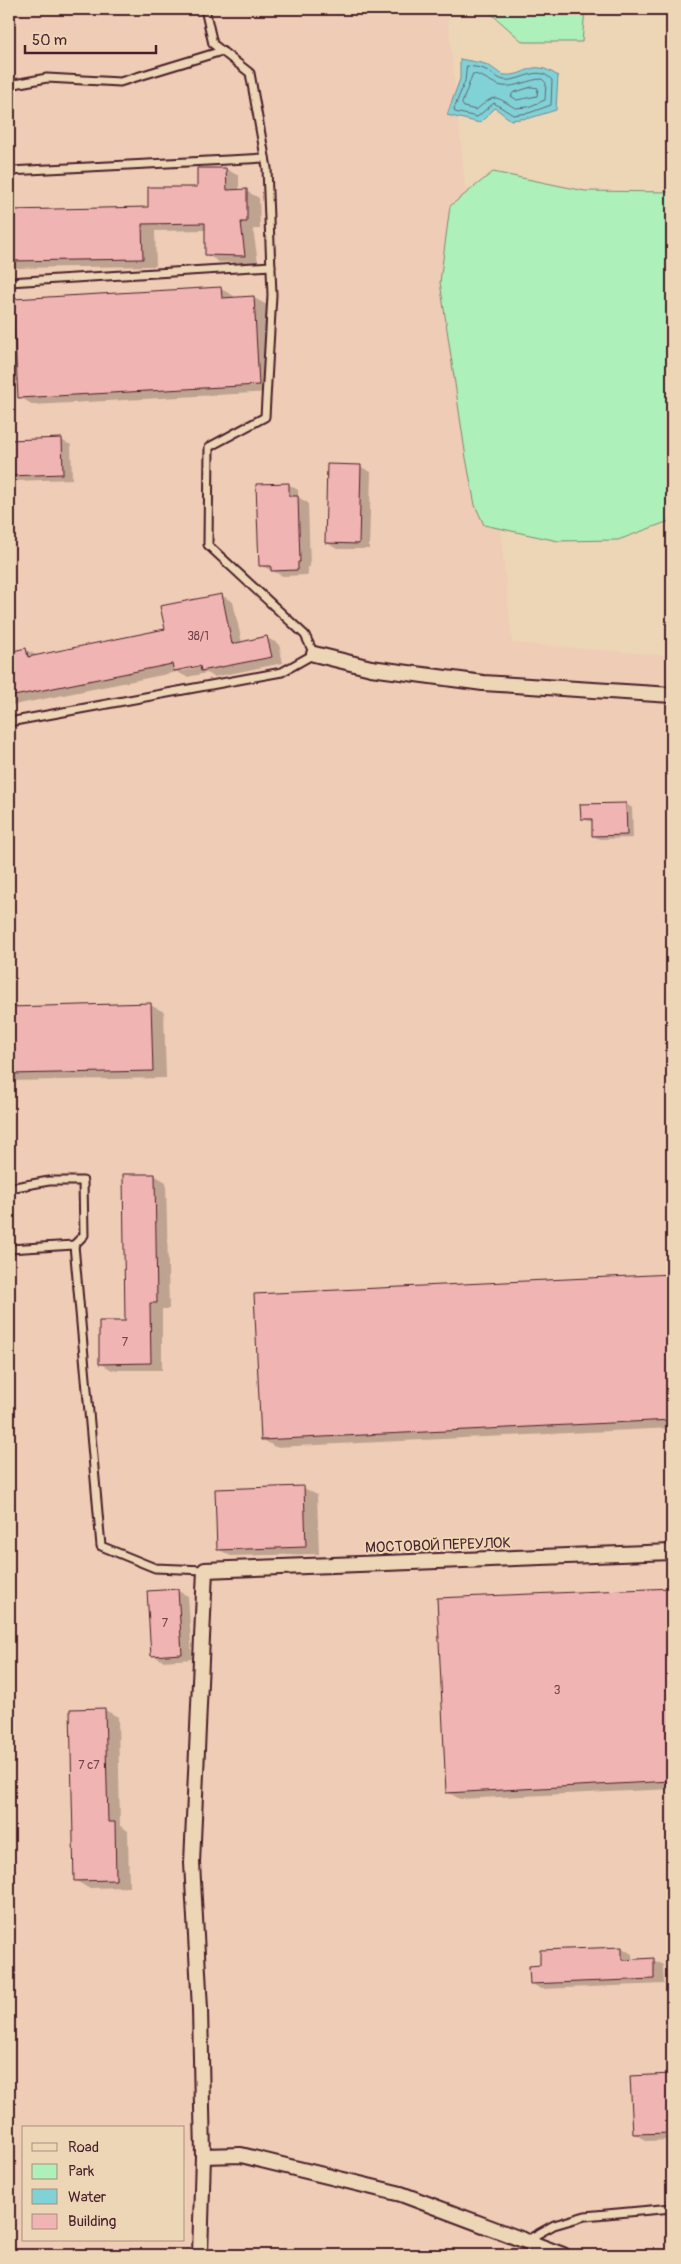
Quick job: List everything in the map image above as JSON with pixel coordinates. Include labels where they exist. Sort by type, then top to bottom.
[{"type":"street","points":[[314,654],[371,668],[483,683],[672,695]]},
{"type":"street","name":"МОСТОВОЙ ПЕРЕУЛОК","points":[[205,1570],[672,1552]]},
{"type":"street","points":[[200,2255],[204,2156],[200,2009],[192,1864],[205,1570]]},
{"type":"street","points":[[204,2156],[241,2155],[401,2194],[563,2255]]},
{"type":"lane","points":[[9,722],[282,672],[314,654],[304,635],[208,545],[209,447],[265,417],[272,296],[265,158],[250,73],[213,44],[205,9]]},
{"type":"lane","points":[[9,85],[46,78],[120,82],[222,51]]},
{"type":"lane","points":[[9,171],[265,158]]},
{"type":"lane","points":[[9,282],[271,266]]},
{"type":"lane","points":[[9,1188],[49,1181],[83,1181],[84,1234],[74,1245],[9,1249]]},
{"type":"lane","points":[[74,1245],[101,1546],[155,1568],[205,1570]]},
{"type":"lane","points":[[527,2240],[554,2224],[584,2216],[672,2208]]},
{"type":"shaded area","points":[[9,9],[447,9],[512,643],[672,656],[672,2255],[9,2255]]},
{"type":"green space","points":[[486,9],[585,9],[582,42],[523,42]]},
{"type":"green space","points":[[493,172],[585,191],[672,192],[672,520],[618,540],[558,541],[484,525],[475,505],[466,458],[440,282],[450,206]]},
{"type":"water","points":[[460,59],[488,65],[505,75],[513,75],[535,68],[549,71],[558,76],[556,110],[530,118],[511,120],[495,108],[480,123],[447,115],[460,79]]},
{"type":"building","points":[[197,168],[226,168],[227,190],[247,189],[247,222],[241,222],[245,256],[205,255],[205,223],[142,224],[143,259],[9,261],[9,210],[148,207],[148,187],[197,187]]},
{"type":"building","points":[[221,287],[222,298],[254,296],[259,385],[18,398],[13,299]]},
{"type":"building","points":[[62,438],[63,474],[9,476],[9,440]]},
{"type":"building","points":[[327,464],[361,465],[359,544],[325,543]]},
{"type":"building","points":[[289,483],[289,496],[298,496],[300,562],[298,562],[298,570],[271,571],[271,566],[259,566],[256,484]]},
{"type":"building","points":[[222,594],[232,644],[267,636],[272,657],[201,671],[200,666],[174,671],[172,664],[9,697],[9,652],[26,648],[28,657],[165,629],[160,606]]},
{"type":"building","points":[[626,803],[627,835],[592,836],[592,819],[581,819],[580,804]]},
{"type":"building","points":[[151,1003],[153,1071],[9,1074],[9,1007]]},
{"type":"building","points":[[123,1174],[155,1174],[157,1303],[150,1303],[151,1363],[99,1364],[99,1321],[125,1321]]},
{"type":"building","points":[[672,1274],[672,1420],[261,1440],[254,1294]]},
{"type":"building","points":[[304,1486],[306,1547],[217,1550],[215,1489]]},
{"type":"building","points":[[672,1588],[672,1781],[446,1793],[437,1598]]},
{"type":"building","points":[[178,1589],[182,1654],[151,1656],[147,1591]]},
{"type":"building","points":[[105,1708],[108,1822],[115,1822],[116,1880],[74,1881],[70,1709]]},
{"type":"building","points":[[622,1947],[622,1960],[654,1958],[654,1979],[530,1984],[529,1966],[540,1965],[540,1950]]},
{"type":"building","points":[[672,2074],[672,2133],[633,2134],[630,2076]]}]
